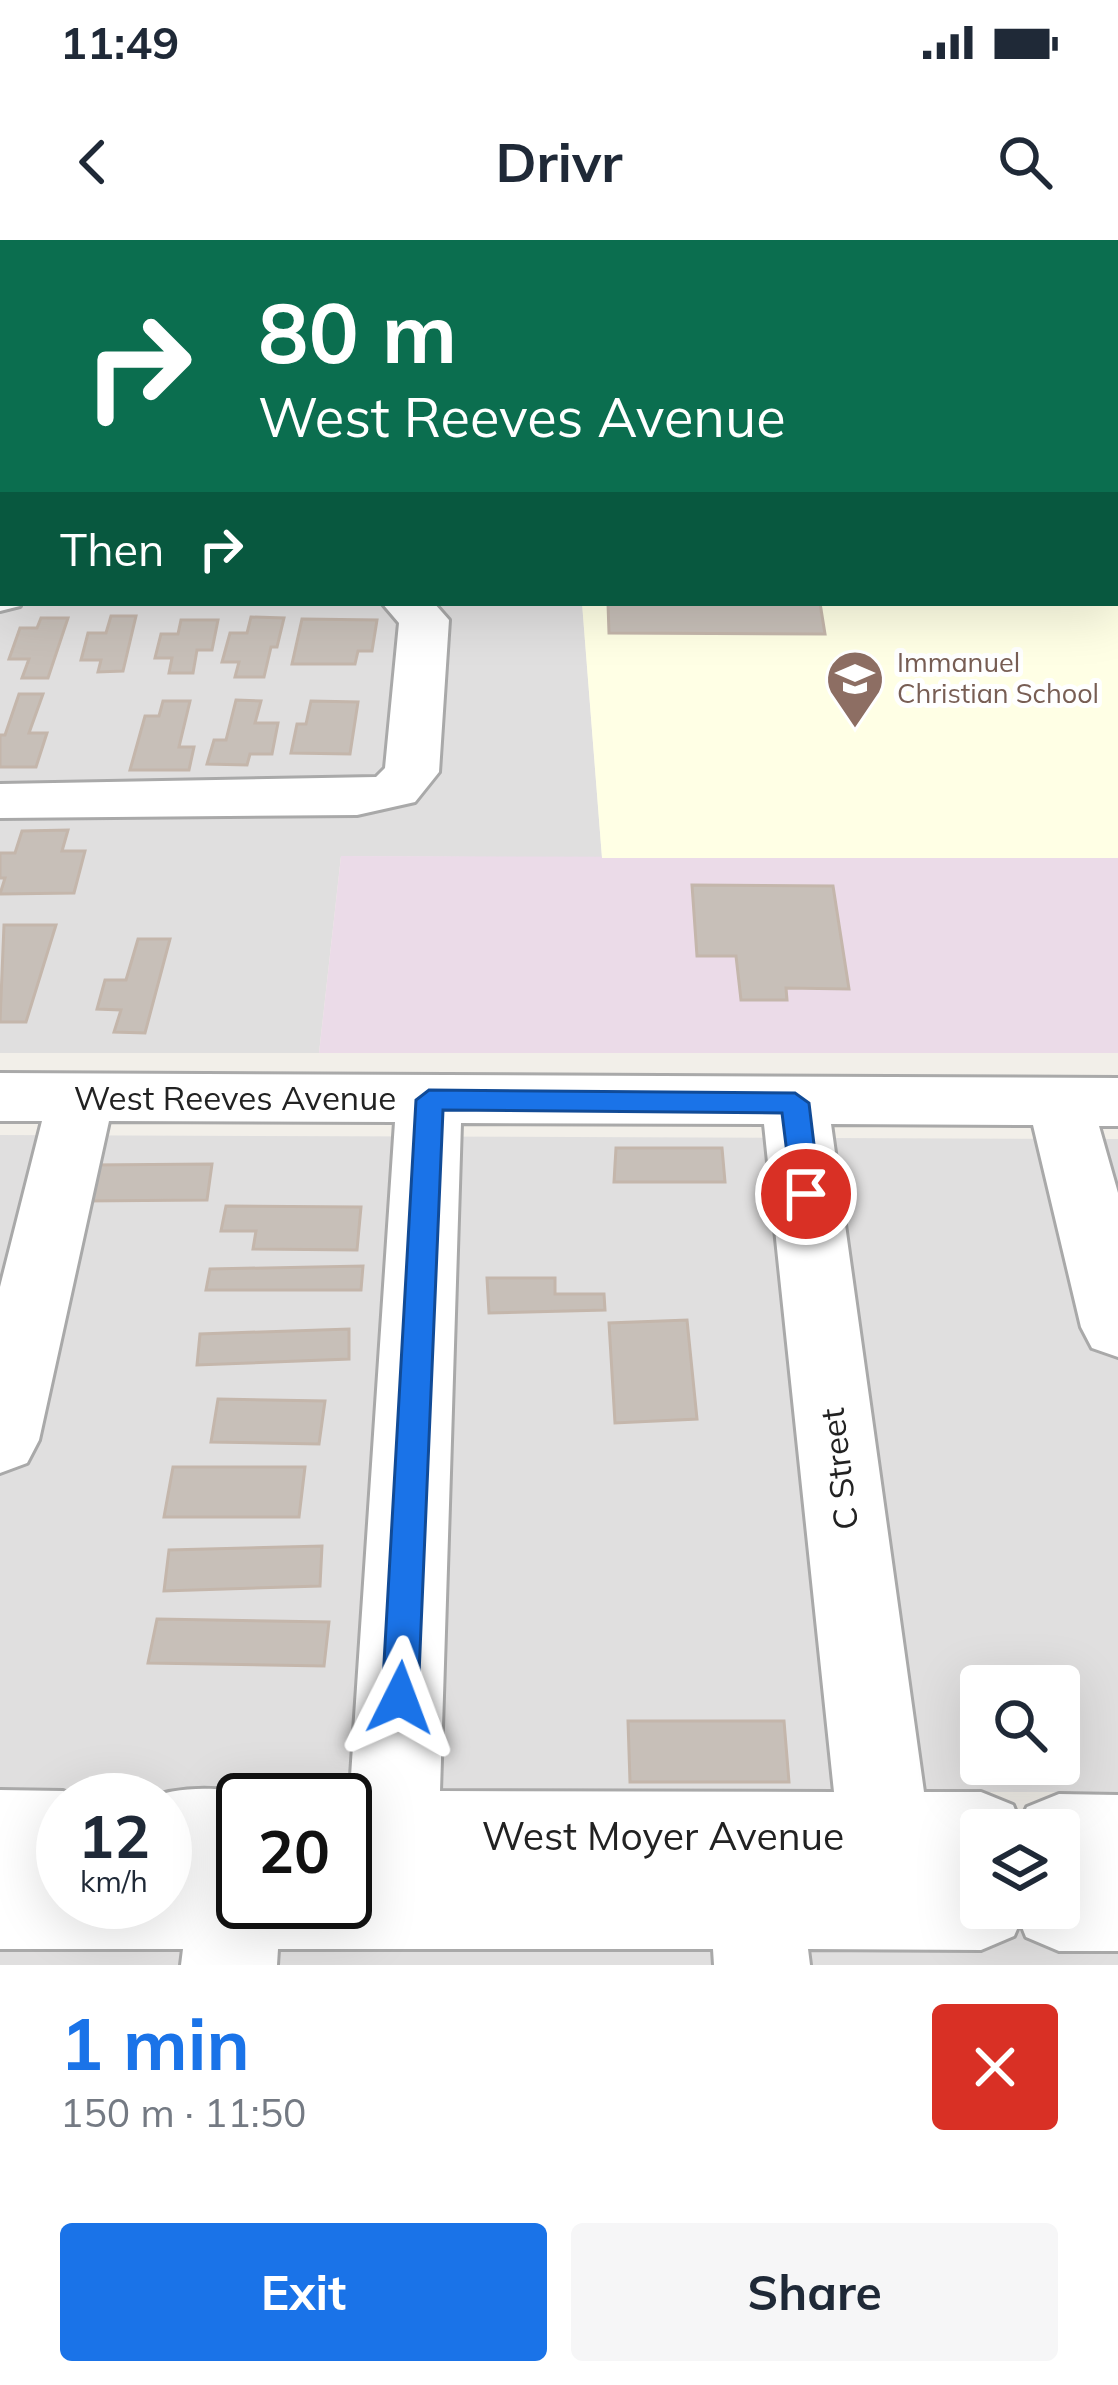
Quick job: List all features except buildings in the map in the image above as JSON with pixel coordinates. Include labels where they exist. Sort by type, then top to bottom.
[{"type":"street","points":[[0,801],[357,798],[395,790],[412,772],[424,620],[409,606]]},
{"type":"street","name":"West Reeves Avenue","points":[[0,1096],[1089,1102]]},
{"type":"street","points":[[0,1440],[82,1097]]},
{"type":"street","points":[[372,1799],[429,1100]]},
{"type":"street","points":[[1089,1102],[1118,1328]]},
{"type":"street","name":"C Street","points":[[795,1103],[884,1835]]},
{"type":"street","points":[[0,1835],[36,1836]]},
{"type":"street","name":"West Moyer Avenue","points":[[372,1836],[960,1837]]},
{"type":"street","points":[[1080,1839],[1118,1840]]},
{"type":"street","points":[[192,1861],[216,1883]]},
{"type":"street","points":[[0,1902],[216,1901]]},
{"type":"street","points":[[1080,1904],[1118,1904]]},
{"type":"street","points":[[372,1910],[760,1934],[960,1907]]},
{"type":"shaded area","points":[[0,606],[582,606],[602,858],[341,856],[319,1053],[0,1053]]},
{"type":"shaded area","name":"Immanuel Christian School","points":[[582,606],[1118,606],[1118,858],[602,858]]},
{"type":"shaded area","points":[[341,856],[1118,858],[1118,1053],[319,1053]]},
{"type":"shaded area","points":[[0,1135],[1118,1139],[1118,1792],[372,1792],[372,1773],[216,1773],[216,1792],[192,1792],[192,1773],[36,1773],[36,1792],[0,1792]]},
{"type":"shaded area","points":[[0,1890],[36,1897],[36,1929],[192,1929],[192,1902],[216,1902],[216,1929],[372,1929],[372,1897],[960,1907],[960,1929],[1080,1929],[1080,1909],[1118,1910],[1118,1965],[0,1965]]},
{"type":"place","name":"Immanuel Christian School","points":[[855,730]]},
{"type":"route","points":[[400,1698],[429,1100],[795,1103],[806,1194]]}]
